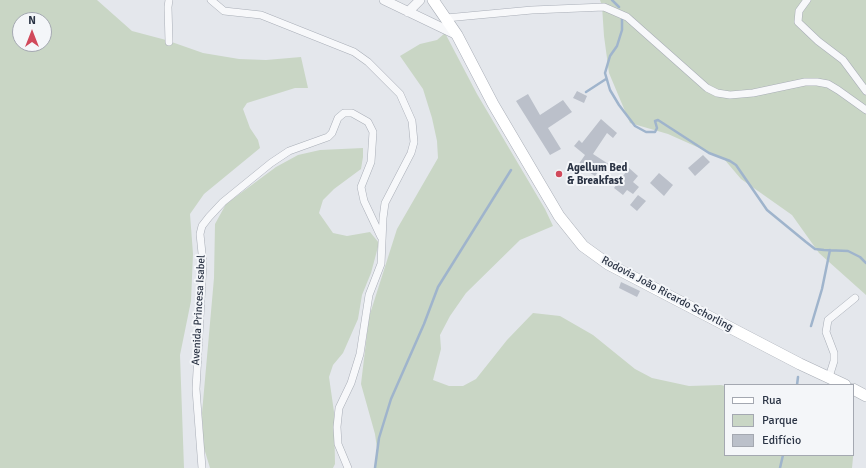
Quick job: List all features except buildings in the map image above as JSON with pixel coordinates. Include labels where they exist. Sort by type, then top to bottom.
[{"type":"main road","name":"Rodovia João Ricardo Schorling","points":[[433,0],[457,35],[493,104],[559,216],[583,246],[608,264],[800,364],[843,384]]},
{"type":"main road","points":[[854,390],[866,396]]},
{"type":"street","points":[[163,0],[169,3],[169,42]]},
{"type":"street","name":"Avenida Princesa Isabel","points":[[212,0],[224,11],[261,15],[354,52],[368,62],[400,94],[412,121],[414,142],[411,153],[385,203],[382,239],[382,264],[369,295],[360,354],[351,383],[339,408],[337,426],[338,444],[348,468]]},
{"type":"street","points":[[384,0],[457,35]]},
{"type":"street","points":[[408,12],[420,0]]},
{"type":"street","points":[[807,0],[799,11],[798,22],[818,41],[843,60],[866,91]]},
{"type":"street","points":[[446,18],[532,10],[604,7],[627,17],[707,88],[717,93],[730,95],[753,93],[805,82],[817,82],[828,84],[866,110]]},
{"type":"street","name":"Avenida Princesa Isabel","points":[[202,468],[197,419],[196,381],[203,263],[200,234],[202,226],[209,217],[223,202],[271,163],[289,151],[328,137],[332,133],[338,118],[344,113],[352,113],[368,122],[373,132],[371,162],[361,187],[364,201],[382,239]]},
{"type":"street","points":[[829,377],[834,361],[834,353],[826,332],[828,320],[855,298]]},
{"type":"green space","points":[[0,0],[97,0],[132,31],[166,40],[203,53],[239,59],[266,60],[301,57],[308,88],[295,88],[247,103],[243,109],[250,128],[258,140],[260,148],[204,194],[190,214],[193,254],[191,301],[180,355],[184,468],[0,468]]},
{"type":"green space","points":[[600,0],[866,0],[866,295],[819,253],[792,215],[741,179],[724,159],[668,134],[630,123],[609,73],[602,6]]},
{"type":"green space","points":[[445,33],[477,94],[545,209],[553,226],[520,240],[466,293],[450,316],[440,335],[441,349],[433,380],[449,386],[463,386],[476,379],[507,340],[533,313],[560,316],[593,335],[635,369],[652,378],[689,386],[724,386],[724,456],[853,456],[852,468],[375,468],[377,448],[375,434],[361,384],[369,317],[397,229],[438,158],[437,141],[432,118],[423,89],[400,56],[420,44],[437,40]]},
{"type":"green space","points":[[363,148],[361,169],[334,189],[323,200],[319,213],[333,233],[347,236],[370,232],[379,243],[371,273],[362,295],[358,319],[343,353],[333,365],[329,377],[334,412],[335,464],[333,468],[210,468],[203,445],[202,413],[214,278],[215,224],[226,204],[276,167],[298,155],[320,150]]},
{"type":"waterway","points":[[612,0],[619,7]]},
{"type":"waterway","points":[[622,19],[622,30],[617,46],[610,56],[605,73],[610,90],[635,126],[646,132],[655,132],[657,128],[655,121],[658,120],[709,153],[730,161],[736,165],[767,210],[815,249],[848,251],[860,257],[866,263]]},
{"type":"waterway","points":[[586,92],[606,79]]},
{"type":"waterway","points":[[375,468],[379,438],[391,399],[424,324],[438,287],[511,170]]},
{"type":"waterway","points":[[811,326],[822,289],[830,250]]},
{"type":"waterway","points":[[797,384],[798,377]]},
{"type":"waterway","points":[[780,468],[783,456]]},
{"type":"place","name":"Agellum Bed & Breakfast","points":[[559,174]]}]
